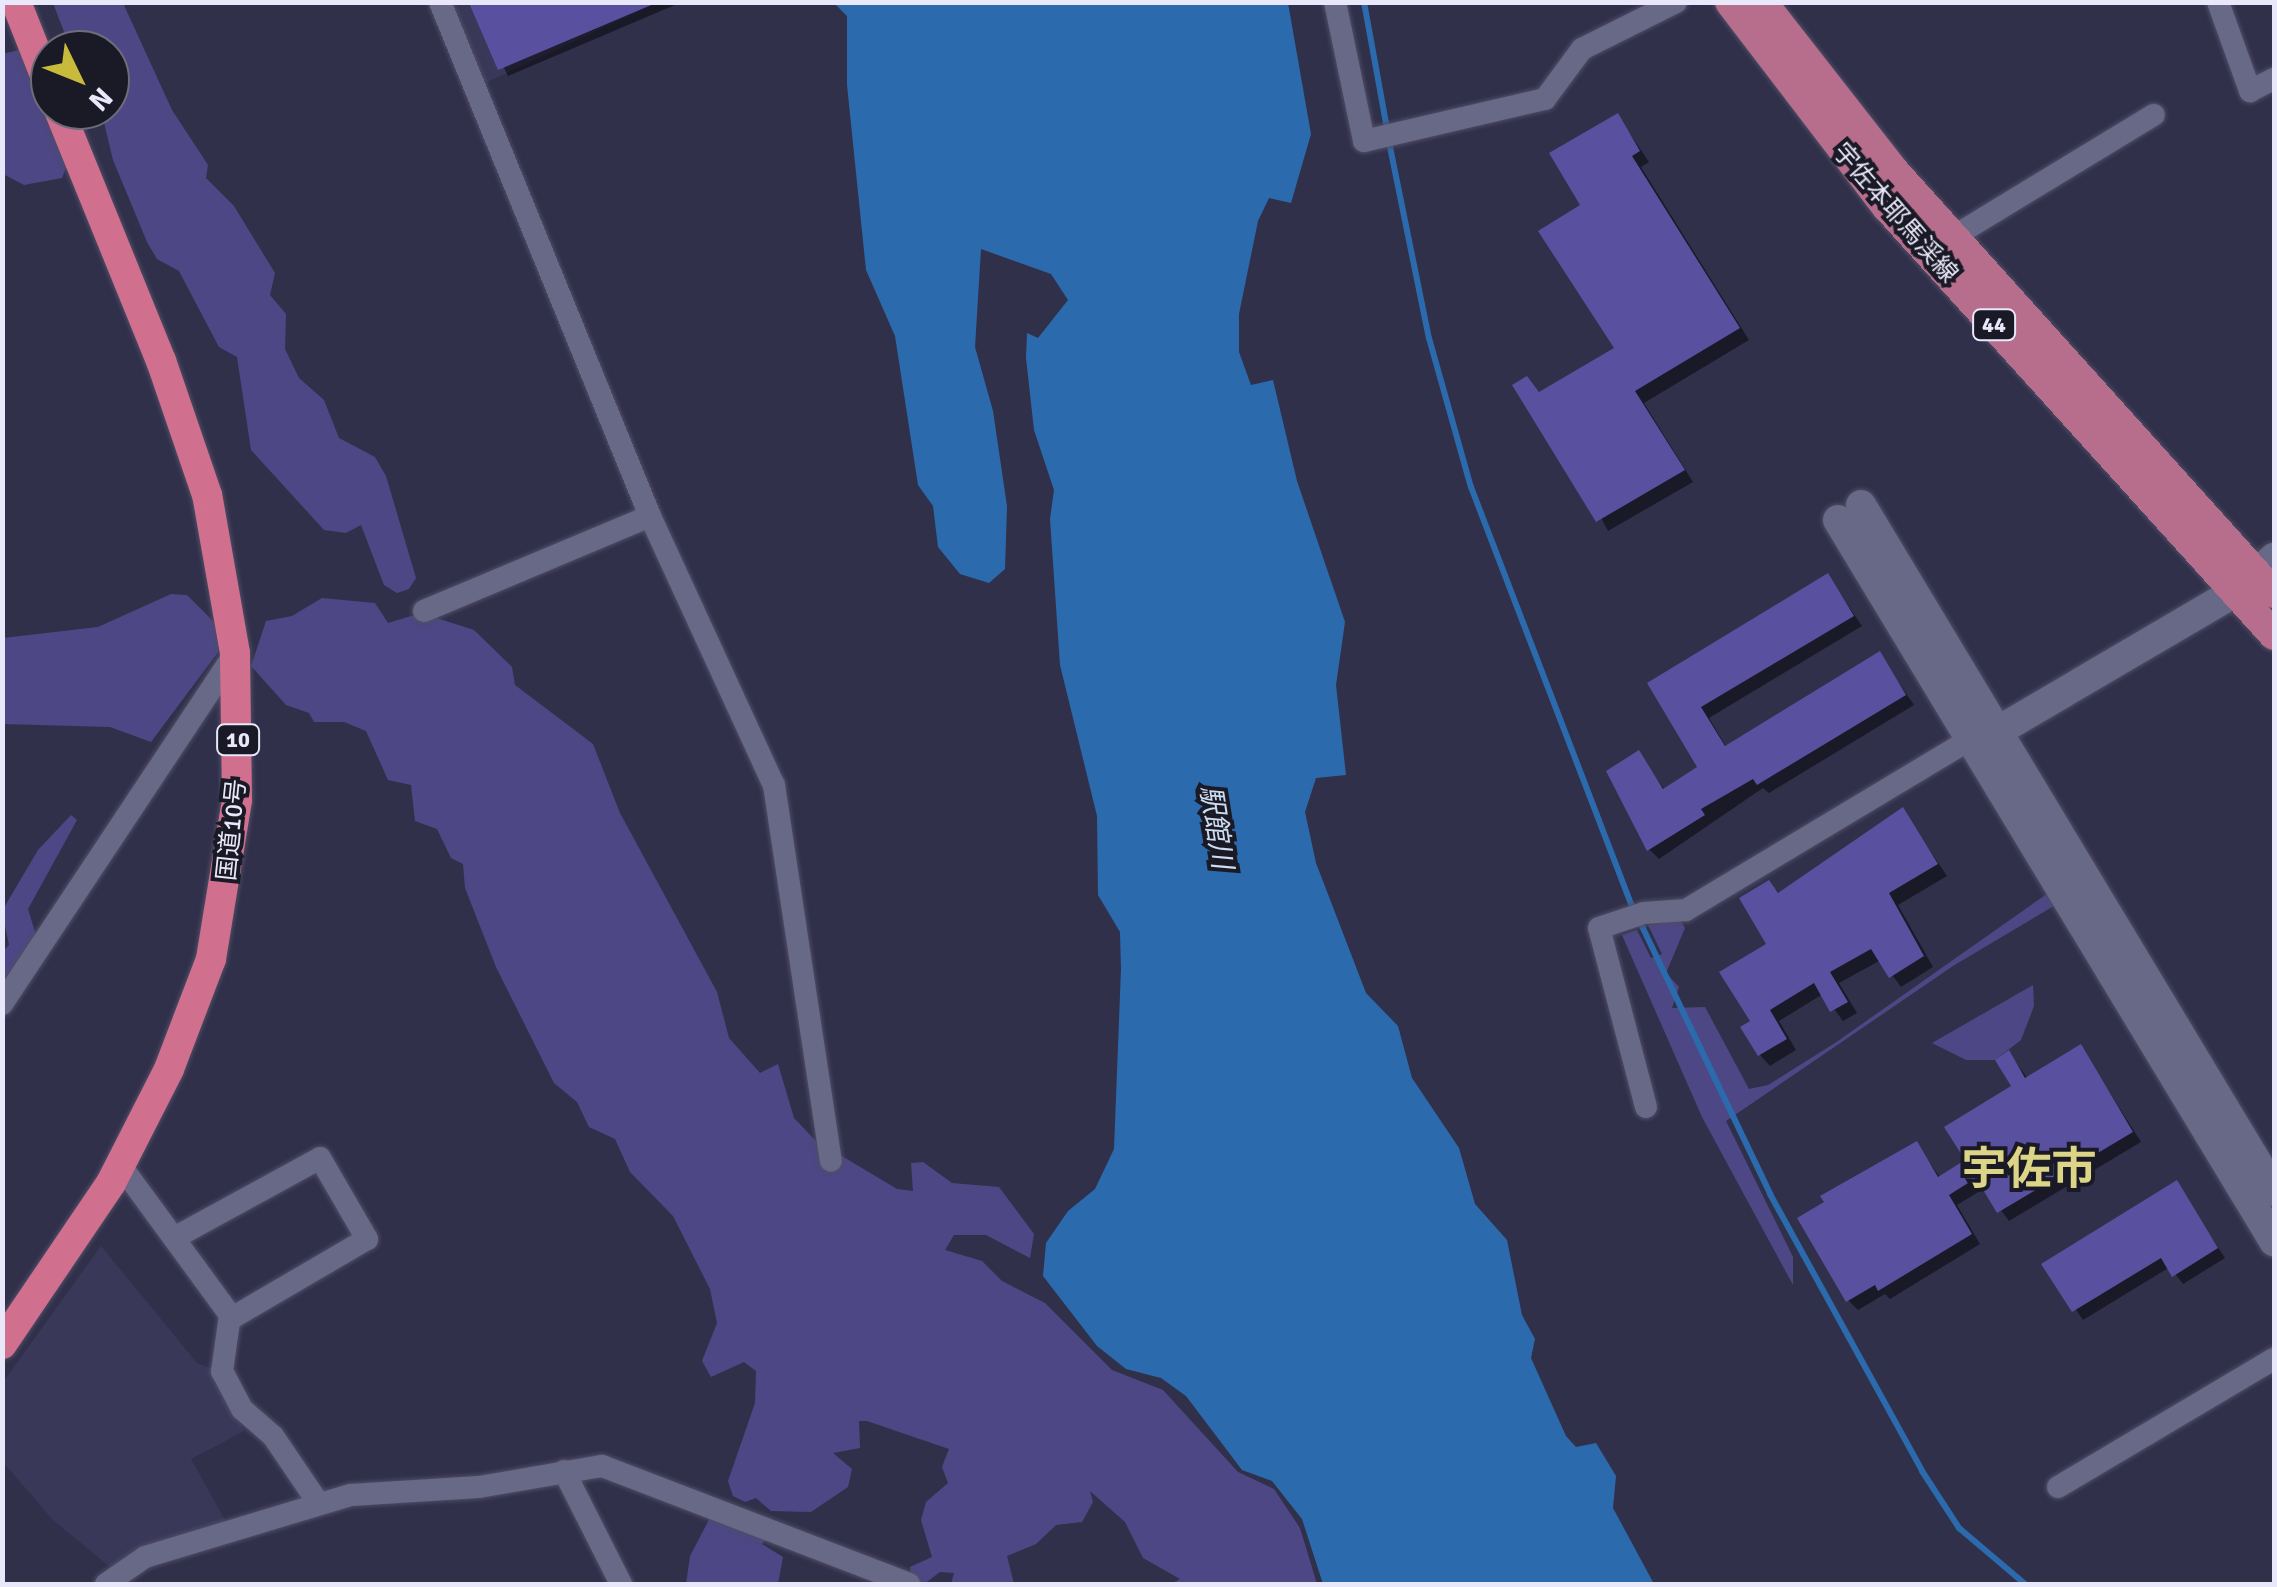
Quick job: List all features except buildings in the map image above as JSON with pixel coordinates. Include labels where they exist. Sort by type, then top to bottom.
[{"type":"highway","points":[[16,2],[30,37]]},
{"type":"highway","name":"国道10号","points":[[2,1344],[121,1166],[191,1016],[222,910],[237,800],[234,653],[226,581],[194,454],[67,130]]},
{"type":"main road","name":"宇佐本耶馬渓線","points":[[1730,2],[1887,207],[2260,579]]},
{"type":"main road","name":"宇佐本耶馬渓線","points":[[1762,2],[1952,236],[2260,579],[2274,635]]},
{"type":"street","points":[[440,2],[650,516],[774,785],[830,1161]]},
{"type":"street","points":[[1335,2],[1364,142],[1545,99],[1582,49],[1676,2]]},
{"type":"street","points":[[2218,2],[2250,90],[2274,79]]},
{"type":"street","points":[[1952,236],[2154,114]]},
{"type":"street","points":[[1850,512],[2274,1241]]},
{"type":"street","points":[[424,610],[650,516]]},
{"type":"street","points":[[1646,1107],[1599,928],[1644,913],[1686,910],[2260,579]]},
{"type":"street","points":[[2,1004],[234,653]]},
{"type":"street","points":[[1981,739],[2274,1191]]},
{"type":"street","points":[[174,1238],[320,1158],[367,1239],[230,1320]]},
{"type":"street","points":[[121,1166],[230,1320],[222,1371],[242,1409],[273,1436],[319,1504]]},
{"type":"street","points":[[2058,1487],[2274,1359]]},
{"type":"street","points":[[106,1584],[145,1557],[364,1492],[479,1487],[616,1466],[909,1584]]},
{"type":"street","points":[[564,1471],[621,1584]]},
{"type":"shaded area","points":[[53,3],[123,3],[172,110],[208,165],[206,178],[234,206],[275,273],[270,295],[286,314],[285,349],[299,378],[324,400],[339,438],[375,457],[386,476],[416,578],[409,589],[397,593],[384,585],[361,525],[346,533],[324,530],[251,450],[237,357],[219,347],[179,271],[157,259],[113,160],[106,130],[130,130],[130,30],[63,30]]},
{"type":"shaded area","points":[[450,3],[657,3],[483,84]]},
{"type":"shaded area","points":[[19,50],[30,74],[30,130],[55,130],[69,160],[62,178],[24,185],[3,174],[2,54]]},
{"type":"shaded area","points":[[171,594],[187,595],[214,622],[219,651],[151,742],[110,727],[3,724],[3,638],[98,627]]},
{"type":"shaded area","points":[[322,598],[375,603],[388,623],[421,613],[474,630],[512,667],[515,685],[593,744],[620,813],[717,992],[729,1038],[760,1073],[778,1064],[794,1118],[815,1140],[897,1189],[913,1191],[911,1163],[923,1162],[952,1183],[999,1187],[1034,1234],[1030,1258],[986,1235],[954,1235],[945,1250],[982,1261],[1002,1281],[1045,1303],[1112,1370],[1163,1390],[1238,1472],[1274,1489],[1300,1528],[1317,1584],[1171,1584],[1180,1579],[1143,1558],[1125,1522],[1090,1491],[1093,1502],[1082,1522],[1056,1525],[1036,1544],[1007,1556],[1014,1584],[951,1584],[954,1573],[940,1572],[924,1584],[911,1577],[910,1567],[932,1557],[921,1520],[926,1502],[948,1483],[942,1467],[949,1449],[867,1421],[859,1421],[860,1448],[833,1453],[852,1469],[848,1487],[811,1512],[771,1511],[756,1498],[745,1502],[733,1496],[728,1481],[755,1403],[756,1371],[744,1362],[711,1377],[702,1361],[717,1323],[710,1289],[673,1216],[630,1172],[615,1139],[589,1127],[577,1102],[554,1083],[496,967],[465,888],[463,864],[451,858],[437,829],[415,821],[411,785],[388,780],[366,731],[344,722],[314,722],[309,713],[286,705],[251,666],[266,621],[292,616]]},
{"type":"shaded area","points":[[71,815],[77,820],[28,909],[36,935],[3,985],[3,951],[9,945],[2,911],[38,850]]},
{"type":"shaded area","points":[[2051,891],[2057,904],[1953,966],[1726,1121],[1793,1257],[1793,1285],[1702,1117],[1622,935],[1637,930],[1651,958],[1662,954],[1648,925],[1680,920],[1685,928],[1666,973],[1679,987],[1672,1008],[1705,1007],[1749,1089],[1768,1085],[1835,1043]]},
{"type":"shaded area","points":[[2033,985],[2034,1006],[2021,1040],[1995,1060],[1966,1060],[1932,1043]]},
{"type":"shaded area","points":[[101,1246],[197,1363],[213,1369],[244,1431],[191,1459],[226,1522],[136,1549],[110,1567],[53,1520],[3,1462],[3,1382]]},
{"type":"shaded area","points":[[712,1514],[772,1533],[762,1544],[783,1557],[778,1584],[686,1584],[690,1556]]},
{"type":"water","name":"駅館川","points":[[833,2],[1288,3],[1311,134],[1291,203],[1269,198],[1258,221],[1239,314],[1239,352],[1251,385],[1273,380],[1297,481],[1345,622],[1336,685],[1346,775],[1316,778],[1305,812],[1316,863],[1366,993],[1398,1026],[1412,1078],[1459,1148],[1475,1204],[1507,1240],[1522,1315],[1535,1339],[1531,1358],[1566,1436],[1576,1447],[1596,1443],[1616,1476],[1613,1508],[1654,1584],[1323,1584],[1302,1519],[1272,1481],[1242,1470],[1186,1396],[1161,1378],[1126,1369],[1097,1346],[1043,1276],[1046,1243],[1068,1211],[1095,1189],[1114,1149],[1121,969],[1120,932],[1098,895],[1097,816],[1060,665],[1050,519],[1054,490],[1034,430],[1026,358],[1027,333],[1038,338],[1068,300],[1051,274],[981,249],[975,347],[993,411],[1007,506],[1005,569],[989,583],[960,574],[938,547],[933,506],[918,485],[895,336],[866,270],[847,85],[847,16]]},
{"type":"waterway","points":[[1364,2],[1387,129]]},
{"type":"waterway","points":[[1389,142],[1429,338],[1471,487],[1633,909]]},
{"type":"waterway","points":[[1639,920],[1770,1194],[1922,1471],[1959,1528],[2025,1584]]},
{"type":"district","name":"宇佐市","points":[[2029,1170]]}]
